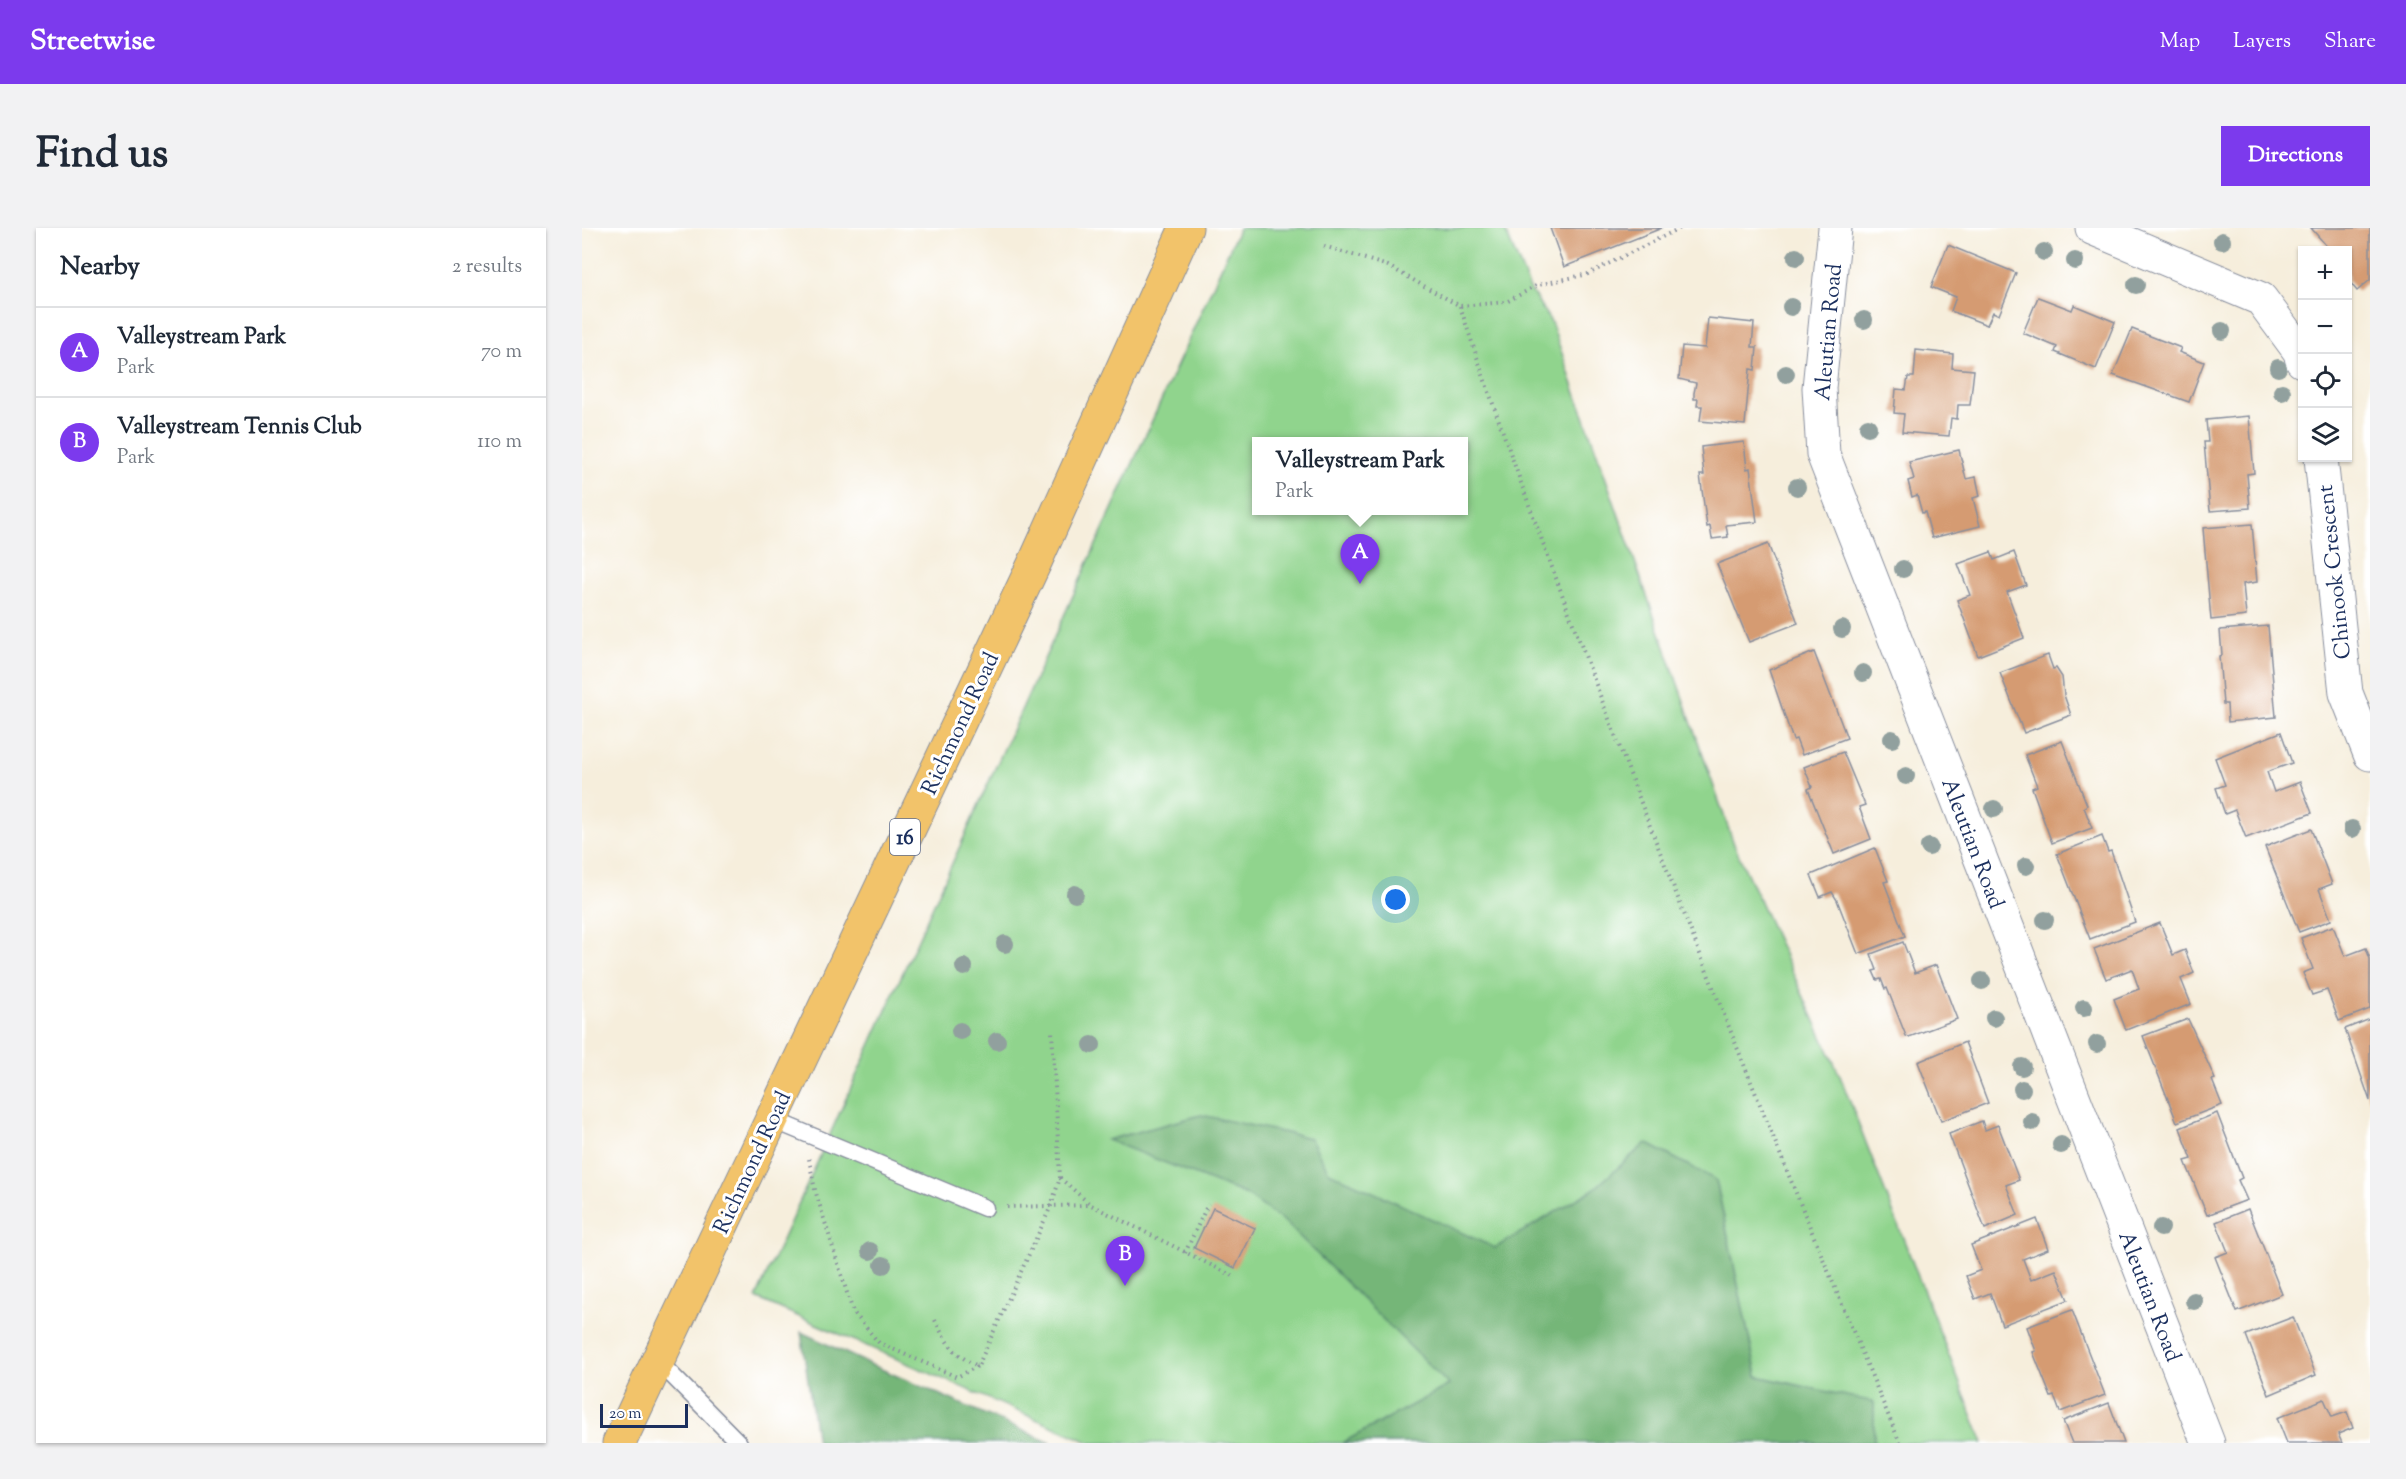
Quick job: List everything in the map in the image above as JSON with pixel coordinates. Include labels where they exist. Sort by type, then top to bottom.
[{"type":"main road","name":"Richmond Road","points":[[619,1443],[1036,560],[1186,228]]},
{"type":"street","name":"Aleutian Road","points":[[1835,228],[1819,388],[1823,454],[2208,1443]]},
{"type":"street","points":[[2092,228],[2261,300],[2300,354]]},
{"type":"street","name":"Chinook Crescent","points":[[2321,462],[2346,693],[2370,754]]},
{"type":"lane","points":[[771,1119],[985,1208]]},
{"type":"lane","points":[[657,1360],[739,1443]]},
{"type":"path","points":[[1324,246],[1388,266],[1460,306],[1506,302],[1538,285],[1588,274],[1680,228]]},
{"type":"path","points":[[1460,306],[1501,431],[1651,830],[1790,1183],[1900,1443]]},
{"type":"path","points":[[816,1138],[808,1162],[839,1275],[853,1312],[879,1343],[957,1377],[978,1366],[1051,1206],[1060,1178],[1052,1030]]},
{"type":"path","points":[[1060,1178],[1091,1205],[1233,1276]]},
{"type":"path","points":[[1185,1253],[1208,1204]]},
{"type":"path","points":[[985,1208],[1091,1205]]},
{"type":"path","points":[[935,1320],[946,1343],[961,1358],[978,1366]]},
{"type":"green space","points":[[1239,228],[1504,228],[1530,289],[1551,322],[1735,847],[1840,1076],[1983,1443],[1723,1443],[1757,1376],[1717,1185],[1424,1443],[1091,1443],[756,1298]]},
{"type":"green space","points":[[1201,1115],[1310,1138],[1329,1172],[1495,1248],[1594,1189],[1646,1143],[1716,1180],[1757,1376],[1874,1402],[1874,1443],[1342,1443],[1449,1385],[1286,1223],[1247,1195],[1107,1140]]},
{"type":"green space","points":[[801,1332],[865,1362],[1051,1443],[817,1443]]},
{"type":"building","points":[[1550,228],[1662,228],[1564,267]]},
{"type":"building","points":[[2311,228],[2370,228],[2370,280],[2357,291],[2352,285],[2352,246],[2327,246]]},
{"type":"building","points":[[1948,245],[2016,273],[1999,315],[1993,312],[1987,325],[1951,311],[1956,297],[1931,287]]},
{"type":"building","points":[[2038,297],[2072,310],[2074,305],[2115,322],[2096,369],[2055,352],[2057,347],[2023,333]]},
{"type":"building","points":[[1708,318],[1754,323],[1752,347],[1757,347],[1755,370],[1750,369],[1745,425],[1700,421],[1702,406],[1697,406],[1698,399],[1694,399],[1696,383],[1679,379],[1682,346],[1705,348]]},
{"type":"building","points":[[2132,329],[2181,348],[2179,352],[2204,362],[2189,402],[2113,375]]},
{"type":"building","points":[[1916,350],[1953,354],[1952,368],[1974,370],[1970,405],[1958,405],[1957,419],[1951,418],[1949,436],[1902,432],[1904,414],[1894,413],[1896,389],[1906,390],[1908,377],[1914,377]]},
{"type":"building","points":[[2249,416],[2254,473],[2247,474],[2250,508],[2210,511],[2204,442],[2208,442],[2206,420]]},
{"type":"building","points":[[1744,442],[1757,522],[1726,525],[1728,537],[1712,539],[1710,526],[1707,527],[1700,475],[1704,475],[1701,447]]},
{"type":"building","points":[[1959,450],[1966,479],[1976,477],[1980,496],[1973,498],[1980,526],[1932,538],[1925,512],[1922,513],[1917,495],[1912,497],[1908,481],[1914,479],[1909,462]]},
{"type":"building","points":[[2252,524],[2257,582],[2243,584],[2246,616],[2211,620],[2203,528]]},
{"type":"building","points":[[1768,544],[1798,623],[1749,642],[1717,564]]},
{"type":"building","points":[[1991,552],[1994,560],[2014,552],[2026,585],[2007,592],[2024,638],[1978,656],[1957,600],[1970,595],[1958,564]]},
{"type":"building","points":[[2268,626],[2276,717],[2228,722],[2227,704],[2223,704],[2219,656],[2222,655],[2220,630]]},
{"type":"building","points":[[1814,652],[1847,738],[1802,755],[1796,739],[1793,740],[1769,670]]},
{"type":"building","points":[[2048,655],[2053,669],[2056,668],[2062,677],[2064,695],[2071,715],[2024,733],[2000,673]]},
{"type":"building","points":[[2281,732],[2292,763],[2267,772],[2274,792],[2300,782],[2312,813],[2246,838],[2235,810],[2225,814],[2216,788],[2225,785],[2215,758]]},
{"type":"building","points":[[2062,741],[2087,805],[2084,807],[2092,828],[2052,843],[2032,788],[2037,786],[2025,755]]},
{"type":"building","points":[[1843,752],[1865,805],[1859,807],[1871,839],[1834,854],[1808,789],[1812,787],[1804,767]]},
{"type":"building","points":[[2311,829],[2332,884],[2319,889],[2331,920],[2299,932],[2265,847]]},
{"type":"building","points":[[2102,836],[2108,852],[2111,851],[2135,922],[2090,939],[2057,854]]},
{"type":"building","points":[[1875,848],[1888,881],[1884,882],[1905,936],[1858,954],[1837,900],[1832,892],[1820,897],[1811,875]]},
{"type":"building","points":[[2160,923],[2173,955],[2185,950],[2194,973],[2181,979],[2191,1004],[2126,1030],[2114,999],[2139,989],[2132,969],[2106,979],[2094,949]]},
{"type":"building","points":[[2333,926],[2345,956],[2366,948],[2370,959],[2370,1009],[2339,1021],[2327,990],[2312,995],[2303,973],[2313,969],[2301,938]]},
{"type":"building","points":[[1903,942],[1915,973],[1936,965],[1957,1019],[1909,1037],[1906,1036],[1887,988],[1885,989],[1881,979],[1877,980],[1873,971],[1877,970],[1871,954]]},
{"type":"building","points":[[2188,1019],[2215,1079],[2212,1080],[2222,1105],[2177,1122],[2143,1036]]},
{"type":"building","points":[[2370,1019],[2370,1101],[2345,1029]]},
{"type":"building","points":[[1965,1042],[1988,1103],[1941,1121],[1918,1062]]},
{"type":"building","points":[[2217,1113],[2242,1178],[2238,1180],[2247,1200],[2207,1215],[2185,1161],[2192,1159],[2180,1128]]},
{"type":"building","points":[[1982,1121],[1985,1130],[1998,1125],[2019,1180],[2006,1185],[2018,1215],[1985,1229],[1949,1134]]},
{"type":"building","points":[[1213,1208],[1255,1228],[1235,1268],[1194,1248]]},
{"type":"building","points":[[2248,1209],[2282,1294],[2237,1312],[2215,1257],[2228,1252],[2216,1222]]},
{"type":"building","points":[[2037,1219],[2048,1249],[2023,1259],[2031,1280],[2056,1270],[2068,1300],[2002,1325],[1990,1293],[1975,1299],[1966,1276],[1981,1270],[1971,1245]]},
{"type":"building","points":[[2072,1310],[2105,1395],[2060,1412],[2054,1396],[2051,1397],[2033,1352],[2036,1351],[2027,1327]]},
{"type":"building","points":[[2293,1317],[2316,1375],[2269,1395],[2246,1335]]},
{"type":"building","points":[[2324,1399],[2332,1417],[2347,1412],[2353,1428],[2338,1434],[2342,1443],[2287,1443],[2277,1418]]},
{"type":"building","points":[[2109,1403],[2124,1443],[2072,1443],[2063,1421]]},
{"type":"place","name":"Valleystream Park","points":[[1360,584]]},
{"type":"place","name":"Valleystream Tennis Club","points":[[1125,1286]]}]
